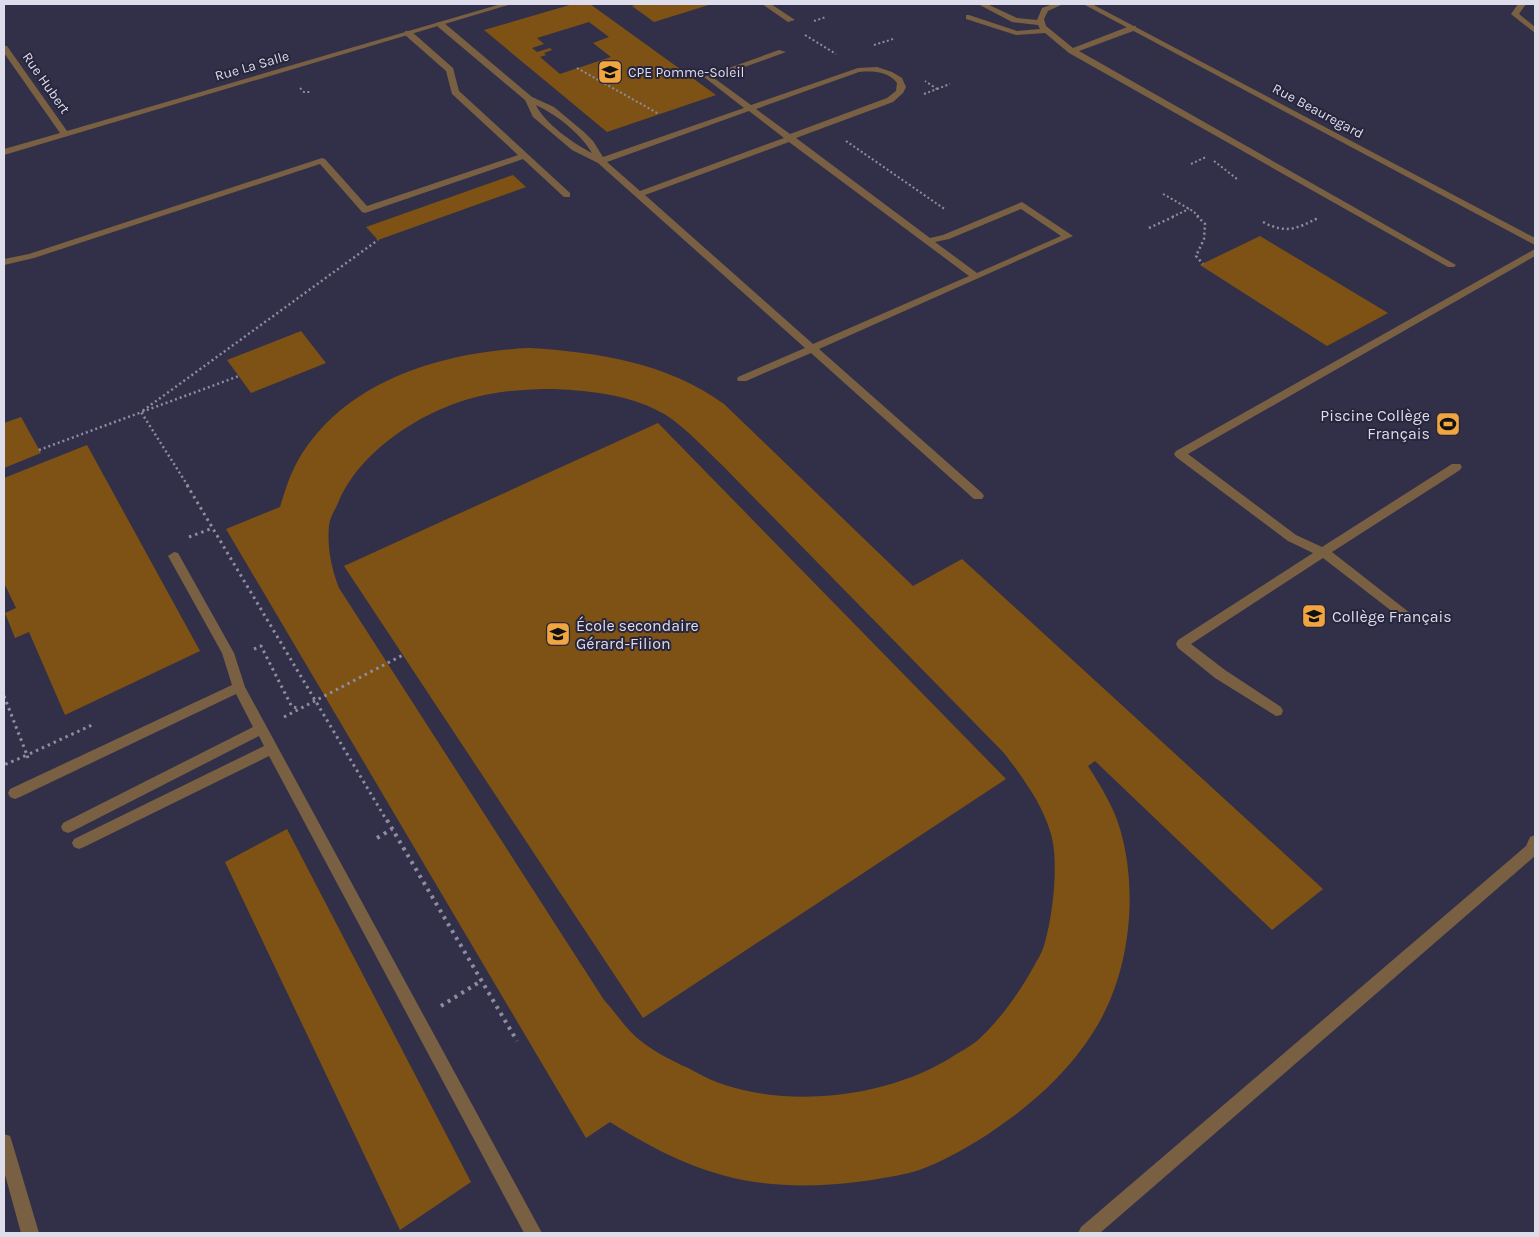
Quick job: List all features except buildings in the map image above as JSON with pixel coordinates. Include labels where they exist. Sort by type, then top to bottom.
[{"type":"street","name":"Rue La Salle","points":[[4,152],[508,4]]},
{"type":"street","points":[[766,4],[791,20]]},
{"type":"street","points":[[982,4],[1015,20],[1040,22]]},
{"type":"street","points":[[1059,4],[1044,10],[1040,16],[1040,22],[1046,31],[1072,51],[1451,265]]},
{"type":"street","name":"Rue Beauregard","points":[[1087,4],[1535,242]]},
{"type":"street","points":[[1522,4],[1515,14],[1535,31]]},
{"type":"street","points":[[969,17],[1016,33],[1046,31]]},
{"type":"street","points":[[440,24],[529,99],[551,109],[581,134],[590,142],[601,161]]},
{"type":"street","points":[[1072,51],[1133,28]]},
{"type":"street","points":[[408,33],[450,70],[454,92],[567,195]]},
{"type":"street","name":"Rue Hubert","points":[[4,48],[64,134]]},
{"type":"street","points":[[782,52],[708,77],[976,276]]},
{"type":"street","points":[[601,161],[858,70],[882,70],[900,80],[902,89],[898,95],[890,100],[775,145],[638,194]]},
{"type":"street","points":[[529,99],[536,115],[576,148],[601,161],[978,496]]},
{"type":"street","points":[[4,262],[31,256],[322,161],[365,210],[524,156]]},
{"type":"street","points":[[742,378],[1068,236],[1022,205],[946,236],[928,241]]},
{"type":"street","points":[[1406,616],[1323,552],[1292,538],[1180,454],[1535,252]]},
{"type":"street","points":[[1276,711],[1220,674],[1182,644],[1456,467]]},
{"type":"street","points":[[174,556],[228,653],[239,687],[533,1233]]},
{"type":"street","points":[[15,793],[239,687]]},
{"type":"street","points":[[68,827],[262,729]]},
{"type":"street","points":[[79,844],[272,748]]},
{"type":"street","points":[[1086,1233],[1532,850],[1535,841]]},
{"type":"street","points":[[4,1142],[30,1233]]},
{"type":"path","points":[[810,22],[826,17]]},
{"type":"path","points":[[801,32],[839,56]]},
{"type":"path","points":[[577,68],[662,116]]},
{"type":"path","points":[[923,80],[937,89]]},
{"type":"path","points":[[919,96],[950,84]]},
{"type":"path","points":[[845,140],[953,215]]},
{"type":"path","points":[[859,157],[866,155]]},
{"type":"path","points":[[1191,164],[1206,157]]},
{"type":"path","points":[[1213,160],[1221,168],[1237,178]]},
{"type":"path","points":[[1163,194],[1190,209],[1205,224],[1204,239],[1196,256],[1203,264]]},
{"type":"path","points":[[918,197],[924,195]]},
{"type":"path","points":[[1149,228],[1190,209]]},
{"type":"path","points":[[1263,222],[1274,229],[1290,231],[1321,216]]},
{"type":"path","points":[[141,412],[378,240]]},
{"type":"path","points":[[39,450],[239,376]]},
{"type":"path","points":[[141,412],[218,536],[517,1041]]},
{"type":"path","points":[[299,708],[403,655]]},
{"type":"path","points":[[4,696],[27,755]]},
{"type":"path","points":[[4,765],[93,724]]},
{"type":"path","points":[[376,838],[392,830]]},
{"type":"path","points":[[442,1005],[481,981]]},
{"type":"shaded area","name":"CPE Pomme-Soleil","points":[[573,4],[590,4],[716,95],[607,132],[484,30]],"holes":[[[589,22],[609,37],[593,43],[611,57],[560,74],[540,57],[552,50],[550,48],[537,52],[532,48],[544,44],[537,38]]]},
{"type":"shaded area","points":[[639,4],[712,4],[654,22],[632,6]]},
{"type":"shaded area","points":[[513,175],[526,187],[378,240],[366,227]]},
{"type":"shaded area","points":[[1260,236],[1388,313],[1327,346],[1200,265]]},
{"type":"shaded area","points":[[301,331],[326,363],[251,393],[227,360]]},
{"type":"shaded area","points":[[529,348],[555,350],[631,362],[656,369],[680,379],[724,404],[913,586],[962,559],[1323,889],[1272,930],[1095,761],[1088,766],[1102,788],[1114,813],[1126,854],[1130,907],[1123,961],[1105,1011],[1083,1047],[1051,1084],[1014,1116],[969,1146],[920,1170],[886,1178],[839,1184],[768,1184],[722,1175],[664,1153],[610,1122],[586,1138],[226,529],[280,507],[294,468],[313,438],[337,414],[364,393],[395,377],[427,365],[461,356]],"holes":[[[569,390],[612,395],[640,403],[666,415],[689,433],[1004,753],[1025,781],[1043,812],[1053,846],[1055,873],[1053,903],[1048,930],[1039,958],[1016,996],[985,1033],[969,1047],[929,1069],[901,1081],[871,1089],[808,1097],[777,1096],[747,1091],[715,1081],[668,1058],[642,1042],[628,1029],[604,1000],[339,588],[330,557],[330,522],[349,483],[363,464],[381,447],[401,431],[422,418],[468,399],[514,391]]]},
{"type":"shaded area","points":[[21,417],[41,453],[4,468],[4,423]]},
{"type":"shaded area","points":[[658,423],[1006,779],[643,1018],[344,566]]},
{"type":"shaded area","points":[[87,445],[200,651],[65,715],[29,632],[15,638],[5,613],[16,608],[4,583],[4,478]]},
{"type":"shaded area","points":[[287,829],[471,1182],[400,1230],[225,862]]},
{"type":"place","name":"CPE Pomme-Soleil","points":[[610,72]]},
{"type":"place","name":"Piscine Collège Français","points":[[1448,424]]},
{"type":"place","name":"Collège Français","points":[[1314,616]]},
{"type":"place","name":"École secondaire Gérard-Filion","points":[[558,634]]}]
